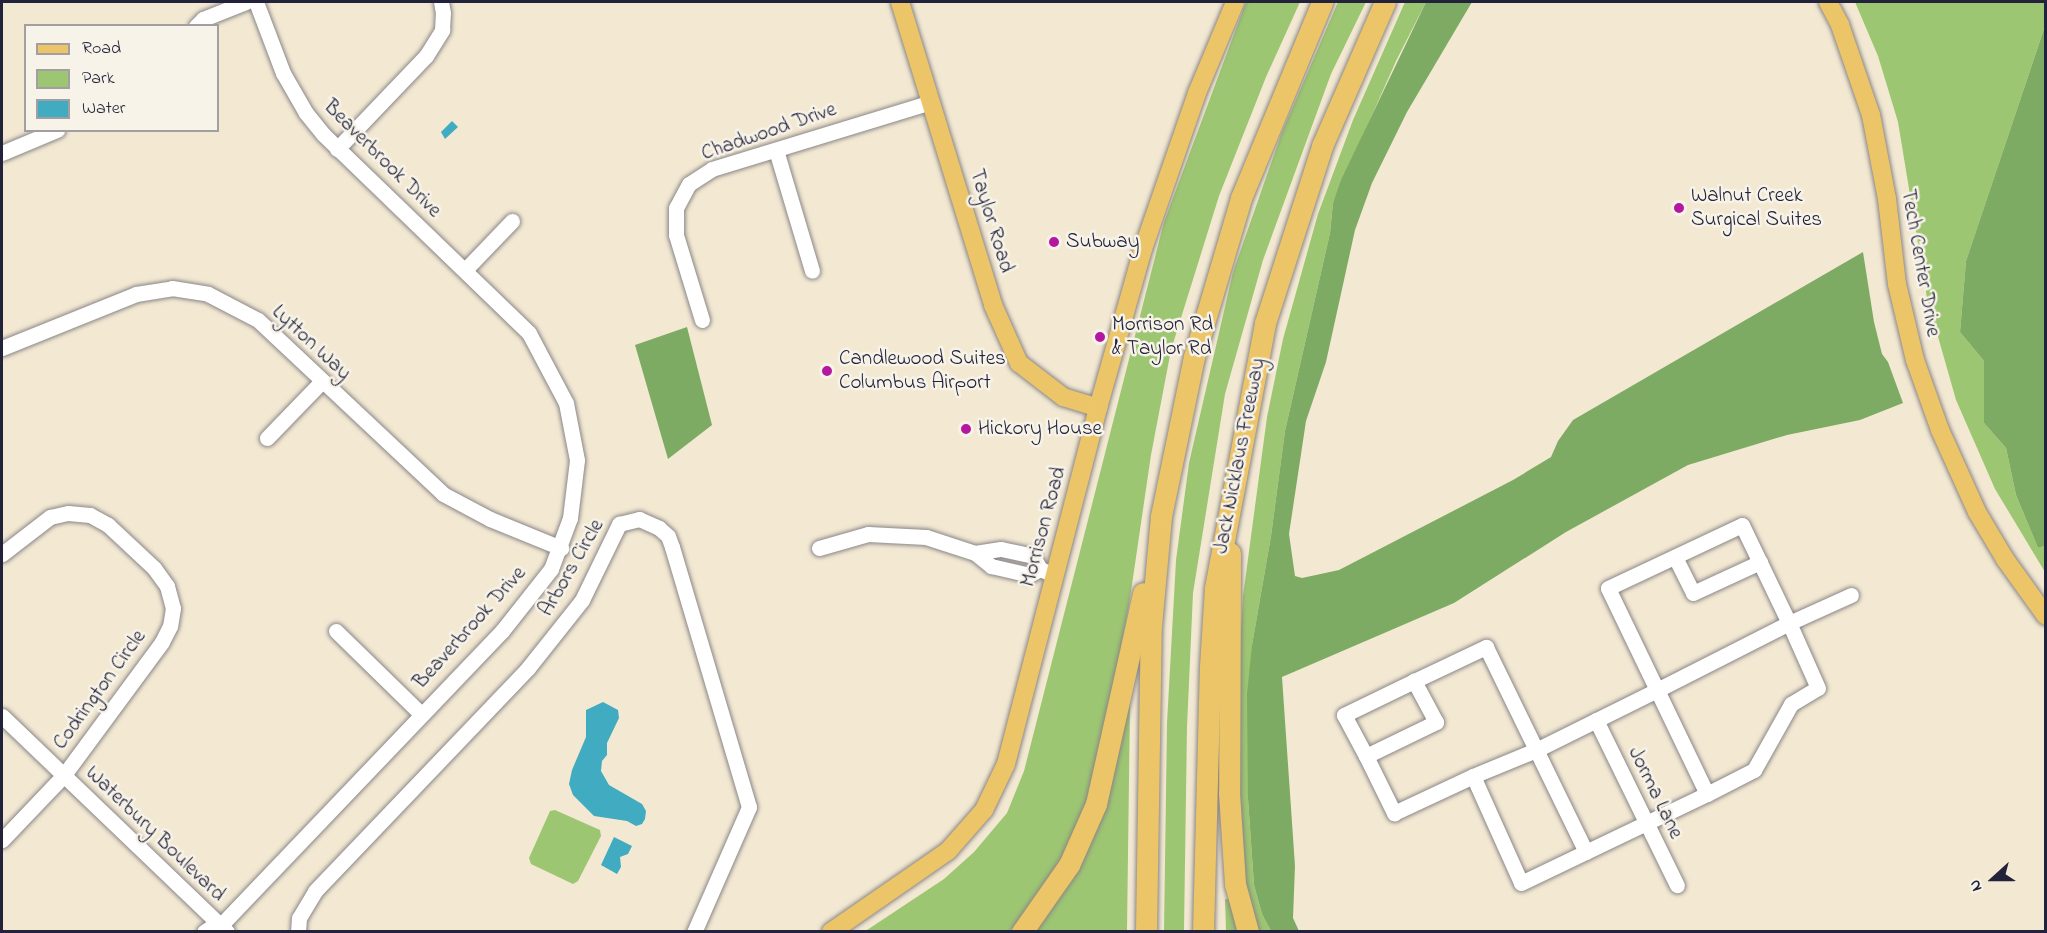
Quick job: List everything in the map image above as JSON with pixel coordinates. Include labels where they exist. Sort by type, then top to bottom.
[{"type":"highway","points":[[1022,932],[1069,865],[1096,804],[1161,516],[1194,357],[1241,198],[1322,2]]},
{"type":"highway","name":"Jack Nicklaus Freeway","points":[[1203,932],[1210,667],[1215,588],[1265,323],[1322,146],[1385,2]]},
{"type":"highway","points":[[1229,514],[1232,597],[1229,793],[1235,884],[1248,932]]},
{"type":"highway","points":[[1146,932],[1151,626],[1161,516]]},
{"type":"main road","name":"Taylor Road","points":[[900,2],[993,305],[1019,363],[1063,397],[1098,408]]},
{"type":"main road","name":"Morrison Road","points":[[831,932],[948,851],[984,810],[1006,764],[1047,572],[1168,172],[1197,93],[1235,2]]},
{"type":"main road","name":"Tech Center Drive","points":[[1828,2],[1840,25],[1871,115],[1887,199],[1897,284],[1915,360],[1940,430],[1977,512],[2005,559],[2046,616]]},
{"type":"street","points":[[198,24],[203,19],[246,2]]},
{"type":"street","name":"Beaverbrook Drive","points":[[204,932],[222,927],[421,714],[502,631],[551,569],[561,548],[570,518],[577,460],[567,403],[529,333],[337,149],[306,113],[283,73],[256,2]]},
{"type":"street","points":[[337,149],[426,56],[442,30],[444,13],[441,2]]},
{"type":"street","name":"Chadwood Drive","points":[[702,320],[676,235],[676,208],[689,184],[712,169],[931,102]]},
{"type":"street","points":[[2,153],[52,132]]},
{"type":"street","points":[[776,150],[812,271]]},
{"type":"street","points":[[465,270],[512,221]]},
{"type":"street","name":"Lytton Way","points":[[2,348],[136,294],[172,288],[208,294],[258,320],[443,494],[490,519],[561,548]]},
{"type":"street","points":[[267,438],[322,381]]},
{"type":"street","name":"Codrington Circle","points":[[2,554],[50,517],[68,513],[90,515],[108,525],[154,568],[167,586],[173,608],[170,626],[162,642],[64,776],[2,840]]},
{"type":"street","name":"Arbors Circle","points":[[298,932],[299,918],[315,891],[534,661],[582,600],[619,525],[628,520],[639,519],[659,528],[668,536],[749,807],[694,932]]},
{"type":"street","points":[[1473,776],[1521,883],[1707,794],[1754,770],[1791,704],[1818,688],[1742,525],[1608,588],[1707,794]]},
{"type":"street","points":[[819,548],[868,534],[926,537],[975,553],[991,566],[1029,575],[1047,572]]},
{"type":"street","points":[[1675,557],[1693,594],[1760,562]]},
{"type":"street","points":[[1586,852],[1536,750],[1486,647],[1344,715],[1394,813],[1536,750],[1789,623],[1851,595]]},
{"type":"street","points":[[336,631],[421,714]]},
{"type":"street","points":[[1366,756],[1436,722],[1414,681]]},
{"type":"street","name":"Waterbury Boulevard","points":[[2,716],[222,927]]},
{"type":"street","name":"Jorma Lane","points":[[1596,720],[1677,885]]},
{"type":"green space","points":[[1246,2],[1300,2],[1266,77],[1219,196],[1171,350],[1151,455],[1129,605],[1107,723],[1086,806],[1063,860],[1033,904],[1010,931],[864,932],[944,879],[974,852],[1007,813],[1024,771],[1164,222]]},
{"type":"green space","points":[[1338,2],[1366,2],[1331,74],[1263,260],[1225,394],[1193,593],[1187,727],[1184,931],[1164,931],[1167,723],[1176,560],[1189,463],[1233,272],[1282,132]]},
{"type":"green space","points":[[1405,2],[1426,2],[1396,61],[1333,203],[1330,233],[1285,431],[1271,536],[1252,645],[1248,799],[1254,885],[1262,914],[1271,931],[1252,932],[1239,847],[1239,666],[1243,596],[1267,417],[1283,339],[1318,214],[1353,120]]},
{"type":"green space","points":[[1426,2],[1472,2],[1407,112],[1372,183],[1355,230],[1326,362],[1306,421],[1289,534],[1295,576],[1302,578],[1339,570],[1513,480],[1551,457],[1558,441],[1573,420],[1863,252],[1874,322],[1882,354],[1888,362],[1903,403],[1860,420],[1787,435],[1688,465],[1566,532],[1454,603],[1282,677],[1295,866],[1293,918],[1299,931],[1271,931],[1262,914],[1254,885],[1248,799],[1247,694],[1252,645],[1271,536],[1285,431],[1330,233],[1333,203],[1341,180]]},
{"type":"green space","points":[[1855,2],[2045,2],[2045,26],[1966,261],[1960,332],[1984,361],[1984,423],[2006,448],[2016,495],[2038,548],[2045,545],[2045,572],[1995,489],[1956,400],[1927,298],[1898,122],[1878,56]]},
{"type":"green space","points":[[2045,26],[2046,545],[2038,548],[2016,495],[2006,448],[1984,423],[1984,361],[1960,332],[1966,261]]},
{"type":"green space","points":[[687,327],[712,425],[668,459],[635,345]]},
{"type":"green space","points":[[1130,704],[1127,931],[1028,932],[1059,891],[1124,706]]},
{"type":"green space","points":[[555,810],[600,830],[601,836],[578,881],[573,884],[531,864],[529,858],[550,811]]},
{"type":"green space","points":[[1225,899],[1230,899],[1237,931],[1226,931]]},
{"type":"water","points":[[452,121],[458,127],[445,139],[441,132]]},
{"type":"water","points":[[603,702],[618,710],[619,718],[607,743],[607,755],[602,761],[601,771],[609,785],[642,804],[646,811],[645,819],[642,824],[636,826],[627,821],[594,816],[573,795],[569,784],[572,770],[586,737],[586,710]]},
{"type":"water","points":[[614,837],[632,846],[628,854],[620,857],[621,867],[617,874],[601,865]]},
{"type":"place","name":"Walnut Creek Surgical Suites","points":[[1679,208]]},
{"type":"place","name":"Subway","points":[[1054,242]]},
{"type":"place","name":"Morrison Rd & Taylor Rd","points":[[1100,337]]},
{"type":"place","name":"Candlewood Suites Columbus Airport","points":[[827,371]]},
{"type":"place","name":"Hickory House","points":[[966,429]]}]
